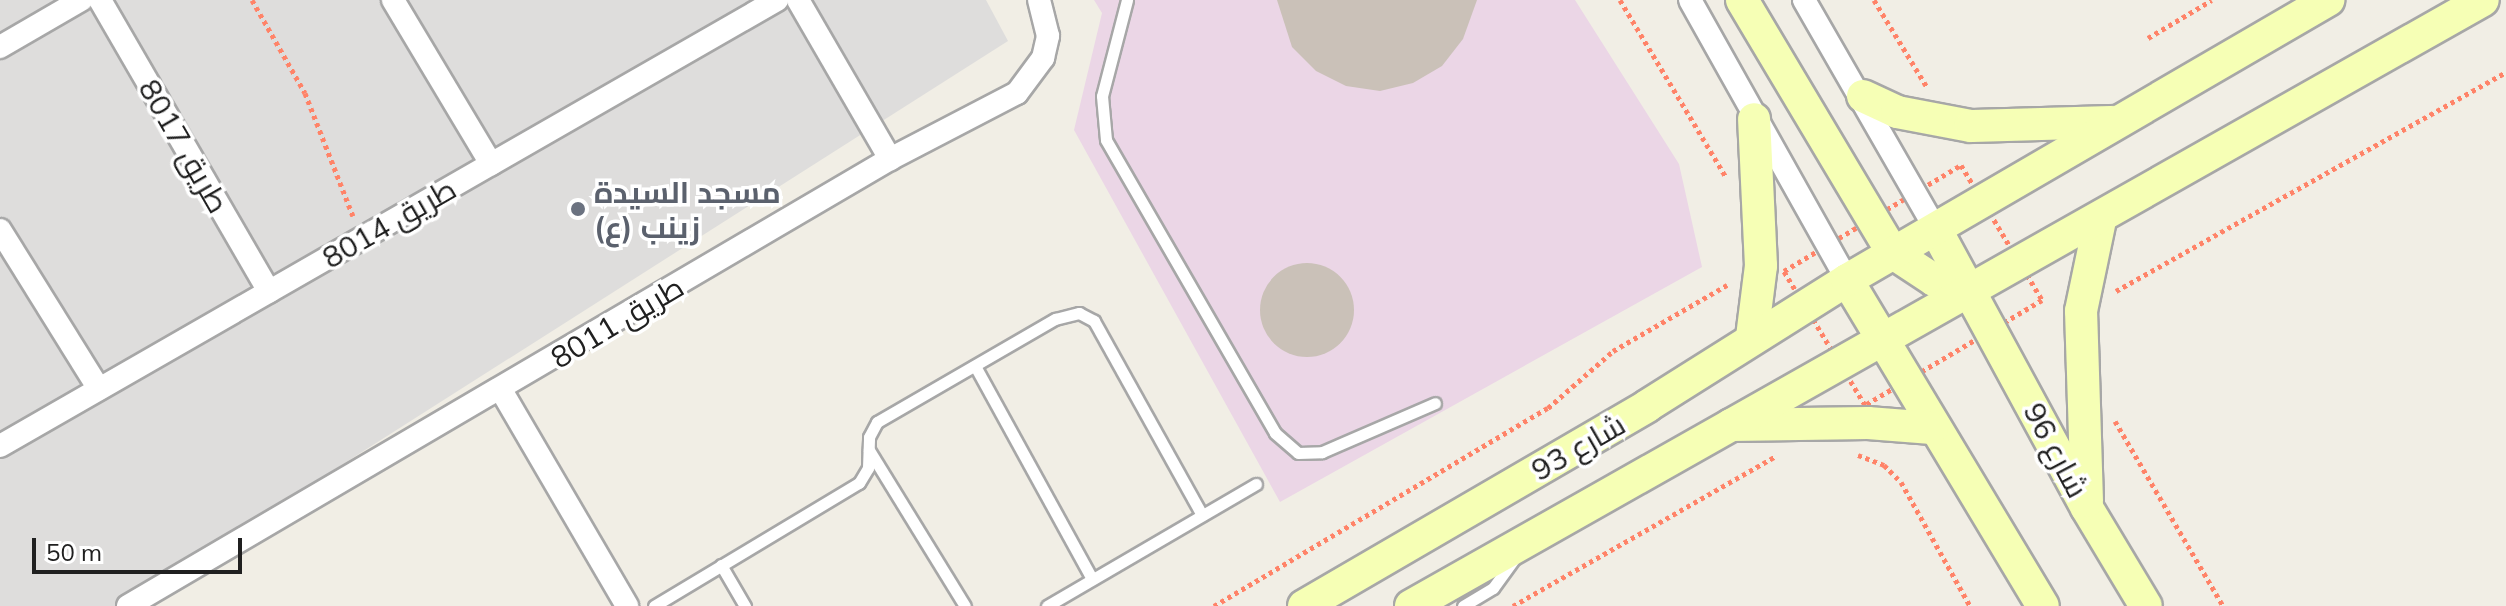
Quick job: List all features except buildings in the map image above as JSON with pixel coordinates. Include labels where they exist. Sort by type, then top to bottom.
[{"type":"street","points":[[0,47],[81,0]]},
{"type":"street","name":"طريق 8017","points":[[100,0],[269,292]]},
{"type":"street","points":[[394,0],[491,164]]},
{"type":"street","name":"طريق 8014","points":[[0,446],[777,0]]},
{"type":"street","points":[[798,0],[890,159]]},
{"type":"street","name":"طريق 8011","points":[[128,606],[501,390],[890,159],[1017,93],[1033,78],[1048,36],[1039,0]]},
{"type":"street","points":[[1690,0],[1754,119],[1932,428],[2042,605]]},
{"type":"street","points":[[1742,0],[1893,253],[1934,280],[1972,291]]},
{"type":"street","points":[[1804,0],[1863,96],[1936,230]]},
{"type":"street","name":"شارع 93","points":[[1304,606],[1647,406],[1752,337],[1847,280],[2328,0]]},
{"type":"street","name":"شارع 93","points":[[1411,606],[1723,426],[1882,342],[2100,220],[2483,0]]},
{"type":"street","points":[[1863,96],[1897,112],[1971,126],[2115,122]]},
{"type":"street","points":[[1752,337],[1761,266],[1754,119]]},
{"type":"street","points":[[2087,508],[2081,311],[2100,220]]},
{"type":"street","points":[[0,230],[99,389]]},
{"type":"street","name":"شارع 96","points":[[1936,230],[1972,291],[2087,508],[2146,606]]},
{"type":"street","points":[[501,390],[627,606]]},
{"type":"street","points":[[1723,426],[1868,423],[1932,428]]},
{"type":"lane","points":[[1127,0],[1102,96],[1106,140],[1275,433],[1298,453],[1322,452],[1435,403]]},
{"type":"lane","points":[[654,606],[859,483],[868,468],[869,450],[877,422],[1055,319],[1079,313],[1094,321],[1202,515]]},
{"type":"lane","points":[[975,366],[1092,579]]},
{"type":"lane","points":[[869,450],[965,606]]},
{"type":"lane","points":[[1047,606],[1256,484]]},
{"type":"lane","points":[[1463,606],[1503,577],[1523,542]]},
{"type":"lane","points":[[721,565],[745,606]]},
{"type":"path","points":[[252,0],[305,93],[354,219]]},
{"type":"path","points":[[1620,0],[1729,182]]},
{"type":"path","points":[[1874,0],[1929,91]]},
{"type":"path","points":[[2148,38],[2212,0]]},
{"type":"path","points":[[2081,311],[2506,72]]},
{"type":"path","points":[[1961,165],[1971,126]]},
{"type":"path","points":[[1214,606],[1548,408],[1613,351],[1715,296],[1732,276]]},
{"type":"path","points":[[2114,419],[2223,606]]},
{"type":"path","points":[[1513,606],[1757,464],[1788,453]]},
{"type":"path","points":[[1847,454],[1873,459],[1901,482],[1970,606]]},
{"type":"shaded area","points":[[0,0],[986,0],[1008,41],[120,606],[0,606]]},
{"type":"shaded area","points":[[1094,0],[1575,0],[1679,164],[1702,267],[1280,502],[1074,130],[1102,13]]},
{"type":"place","name":"مسجد السيدة زينب (ع)","points":[[578,209]]}]
